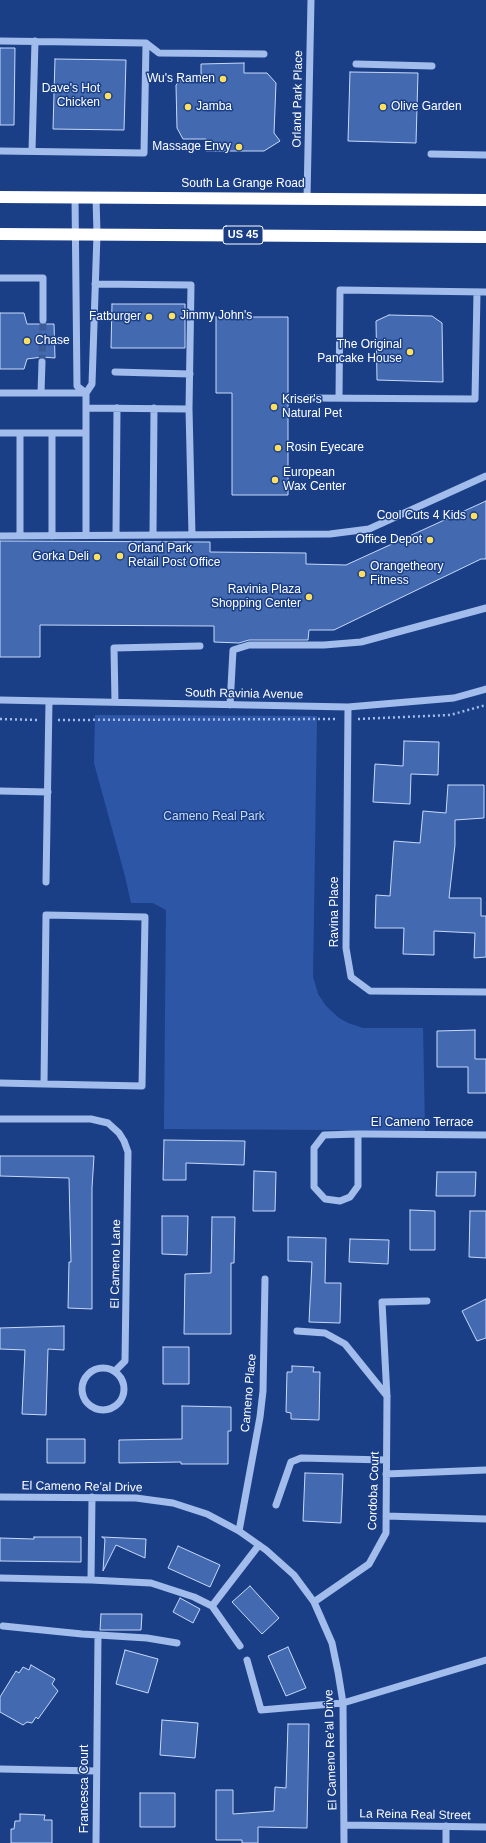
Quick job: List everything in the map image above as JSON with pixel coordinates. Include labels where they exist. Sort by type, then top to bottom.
[{"type":"highway","name":"South La Grange Road","points":[[0,197],[486,200]]},
{"type":"highway","name":"US 45","points":[[0,234],[486,237]]},
{"type":"street","name":"Orland Park Place","points":[[307,198],[311,0]]},
{"type":"street","points":[[0,41],[146,43],[159,53],[264,54]]},
{"type":"street","points":[[32,151],[35,41]]},
{"type":"street","points":[[0,151],[144,153],[146,43]]},
{"type":"street","points":[[356,64],[432,66]]},
{"type":"street","points":[[431,154],[486,155]]},
{"type":"street","points":[[75,197],[77,386],[86,393]]},
{"type":"street","points":[[86,535],[86,393],[92,384],[96,197]]},
{"type":"street","points":[[0,278],[43,278],[43,320]]},
{"type":"street","points":[[95,284],[191,285],[189,409],[192,535]]},
{"type":"street","points":[[339,398],[340,290],[486,292]]},
{"type":"street","points":[[308,398],[475,399],[477,292]]},
{"type":"street","points":[[41,393],[42,362]]},
{"type":"street","points":[[115,372],[190,374]]},
{"type":"street","points":[[0,393],[86,393]]},
{"type":"street","points":[[86,408],[189,409]]},
{"type":"street","points":[[116,535],[117,408]]},
{"type":"street","points":[[153,535],[154,408]]},
{"type":"street","points":[[0,433],[86,433]]},
{"type":"street","points":[[20,433],[20,536]]},
{"type":"street","points":[[52,433],[52,536]]},
{"type":"street","points":[[0,536],[330,534],[369,529],[486,476]]},
{"type":"street","points":[[230,705],[233,650],[249,645],[324,645],[360,642],[486,608]]},
{"type":"street","points":[[115,702],[114,648],[200,646]]},
{"type":"street","name":"South Ravinia Avenue","points":[[0,700],[348,707],[454,698],[486,689]]},
{"type":"street","points":[[46,882],[49,701]]},
{"type":"street","name":"Ravina Place","points":[[348,707],[346,948],[351,977],[370,991],[486,992]]},
{"type":"street","points":[[0,791],[48,792]]},
{"type":"street","points":[[0,1083],[44,1084],[142,1086],[145,917],[46,915],[44,1084]]},
{"type":"street","name":"El Cameno Lane","points":[[0,1119],[91,1119],[108,1123],[119,1133],[124,1141],[128,1152],[125,1361],[115,1371]]},
{"type":"street","name":"El Cameno Terrace","points":[[358,1134],[358,1186],[350,1197],[340,1201],[325,1199],[314,1187],[314,1148],[324,1135],[358,1134],[486,1134]]},
{"type":"street","name":"Cameno Place","points":[[239,1531],[260,1417],[263,1391],[265,1279]]},
{"type":"street","name":"Cordoba Court","points":[[314,1602],[369,1564],[386,1533],[387,1397],[382,1302],[427,1301]]},
{"type":"street","points":[[296,1331],[324,1332],[345,1344],[387,1397]]},
{"type":"street","points":[[101,1368],[115,1371],[123,1382],[123,1395],[120,1401],[116,1406],[103,1411],[90,1407],[85,1401],[82,1387],[88,1374],[94,1369],[101,1368]]},
{"type":"street","points":[[276,1505],[292,1462],[301,1458],[386,1460]]},
{"type":"street","points":[[386,1474],[486,1470]]},
{"type":"street","name":"El Cameno Re'al Drive","points":[[0,1497],[136,1498],[173,1504],[207,1514],[239,1531],[259,1545],[294,1575],[314,1602],[332,1643],[343,1703],[344,1843]]},
{"type":"street","points":[[91,1580],[92,1497]]},
{"type":"street","points":[[386,1516],[486,1519]]},
{"type":"street","points":[[212,1606],[259,1545]]},
{"type":"street","points":[[0,1578],[91,1580],[151,1584],[194,1597],[212,1606],[240,1646]]},
{"type":"street","points":[[3,1626],[147,1638],[176,1643]]},
{"type":"street","name":"Francesca Court","points":[[96,1843],[98,1635]]},
{"type":"street","points":[[247,1660],[260,1710],[343,1703],[486,1660]]},
{"type":"street","points":[[0,1769],[96,1771]]},
{"type":"street","name":"La Reina Real Street","points":[[344,1826],[486,1827]]},
{"type":"street","points":[[446,1826],[446,1843]]},
{"type":"path","points":[[0,719],[348,719],[450,715],[486,705]]},
{"type":"green space","name":"Cameno Real Park","points":[[95,715],[317,716],[313,977],[318,994],[326,1006],[339,1018],[348,1023],[363,1028],[423,1028],[425,1131],[365,1134],[339,1130],[164,1129],[166,910],[153,903],[131,903],[94,763]]},
{"type":"building","points":[[0,48],[15,48],[14,125],[0,125]]},
{"type":"building","points":[[55,59],[126,60],[124,130],[53,129]]},
{"type":"building","points":[[244,63],[244,73],[267,73],[276,83],[274,133],[280,141],[264,151],[206,151],[206,139],[183,139],[177,128],[176,85],[185,75],[201,75],[201,64]]},
{"type":"building","name":"Olive Garden","points":[[350,72],[418,73],[416,143],[348,141]]},
{"type":"building","points":[[112,304],[185,304],[185,348],[111,348]]},
{"type":"building","name":"Chase","points":[[0,313],[24,313],[27,324],[54,324],[55,358],[42,357],[27,359],[24,369],[0,369]]},
{"type":"building","name":"The Original Pancake House","points":[[389,315],[432,316],[442,323],[443,382],[377,380],[376,321]]},
{"type":"building","points":[[216,317],[288,317],[288,495],[232,495],[232,393],[216,393]]},
{"type":"building","points":[[486,501],[486,559],[481,559],[334,630],[309,630],[308,640],[249,640],[239,643],[214,642],[214,626],[40,625],[40,657],[0,657],[0,541],[210,542],[210,552],[306,553],[306,564],[346,565]]},
{"type":"building","points":[[404,741],[439,742],[438,775],[411,774],[410,804],[373,802],[375,764],[403,766]]},
{"type":"building","points":[[448,785],[484,785],[484,818],[455,820],[455,845],[449,898],[481,898],[481,916],[486,916],[486,957],[474,958],[475,933],[434,931],[434,955],[403,954],[404,928],[375,928],[376,895],[390,896],[394,841],[420,843],[423,811],[446,813]]},
{"type":"building","points":[[475,1030],[475,1059],[486,1059],[486,1093],[468,1093],[468,1067],[437,1067],[437,1031]]},
{"type":"building","points":[[164,1140],[245,1141],[244,1165],[186,1163],[186,1180],[163,1180]]},
{"type":"building","points":[[0,1156],[94,1156],[92,1188],[92,1309],[68,1308],[69,1262],[71,1262],[69,1178],[0,1176]]},
{"type":"building","points":[[254,1171],[276,1172],[275,1211],[253,1211]]},
{"type":"building","points":[[437,1172],[476,1172],[475,1196],[436,1196]]},
{"type":"building","points":[[410,1210],[435,1211],[435,1250],[410,1250]]},
{"type":"building","points":[[470,1211],[486,1211],[486,1258],[469,1257]]},
{"type":"building","points":[[162,1216],[188,1216],[187,1255],[162,1254]]},
{"type":"building","points":[[212,1217],[235,1217],[234,1263],[231,1263],[231,1334],[184,1334],[185,1274],[211,1273]]},
{"type":"building","points":[[288,1237],[326,1238],[325,1283],[341,1283],[340,1323],[309,1322],[312,1262],[288,1261]]},
{"type":"building","points":[[350,1239],[389,1240],[388,1264],[349,1262]]},
{"type":"building","points":[[486,1299],[486,1338],[477,1341],[462,1311]]},
{"type":"building","points":[[64,1326],[64,1350],[48,1349],[46,1415],[22,1414],[25,1350],[0,1349],[0,1328]]},
{"type":"building","points":[[163,1347],[189,1347],[189,1384],[163,1384]]},
{"type":"building","points":[[292,1366],[314,1367],[313,1372],[320,1372],[319,1420],[291,1419],[291,1413],[286,1412],[287,1372],[292,1372]]},
{"type":"building","points":[[182,1406],[231,1407],[231,1431],[228,1431],[228,1464],[181,1464],[181,1462],[119,1463],[119,1440],[182,1439]]},
{"type":"building","points":[[47,1439],[85,1439],[85,1463],[47,1463]]},
{"type":"building","points":[[305,1473],[343,1474],[341,1523],[303,1521]]},
{"type":"building","points":[[34,1537],[81,1537],[81,1562],[0,1561],[0,1538],[34,1539]]},
{"type":"building","points":[[102,1537],[146,1539],[145,1558],[116,1545],[103,1571],[105,1539]]},
{"type":"building","points":[[178,1546],[220,1565],[210,1587],[168,1568]]},
{"type":"building","points":[[250,1586],[279,1618],[262,1634],[232,1602]]},
{"type":"building","points":[[180,1598],[200,1609],[193,1623],[173,1612]]},
{"type":"building","points":[[101,1614],[142,1614],[141,1630],[100,1630]]},
{"type":"building","points":[[288,1647],[306,1688],[286,1696],[268,1656]]},
{"type":"building","points":[[125,1650],[158,1659],[148,1693],[116,1684]]},
{"type":"building","points":[[31,1665],[55,1679],[52,1684],[58,1691],[38,1719],[36,1717],[32,1723],[27,1722],[23,1725],[0,1712],[0,1697],[16,1671],[19,1673],[23,1667],[29,1670]]},
{"type":"building","points":[[162,1720],[198,1723],[195,1758],[160,1755]]},
{"type":"building","points":[[288,1724],[309,1724],[307,1828],[258,1827],[258,1843],[242,1843],[242,1840],[216,1840],[216,1790],[233,1790],[233,1814],[274,1811],[275,1787],[286,1788]]},
{"type":"building","points":[[140,1793],[175,1793],[175,1827],[140,1827]]},
{"type":"building","points":[[20,1814],[45,1815],[44,1820],[52,1820],[52,1843],[11,1843],[11,1829],[14,1829],[15,1821],[20,1821]]},
{"type":"tunnel","points":[[42,362],[43,320]]},
{"type":"place","name":"Wu's Ramen","points":[[223,79]]},
{"type":"place","name":"Dave's Hot Chicken","points":[[108,96]]},
{"type":"place","name":"Jamba","points":[[188,107]]},
{"type":"place","name":"Olive Garden","points":[[383,107]]},
{"type":"place","name":"Massage Envy","points":[[239,147]]},
{"type":"place","name":"Jimmy John's","points":[[172,316]]},
{"type":"place","name":"Fatburger","points":[[149,317]]},
{"type":"place","name":"Chase","points":[[27,341]]},
{"type":"place","name":"The Original Pancake House","points":[[410,352]]},
{"type":"place","name":"Kriser's Natural Pet","points":[[274,407]]},
{"type":"place","name":"Rosin Eyecare","points":[[278,448]]},
{"type":"place","name":"European Wax Center","points":[[275,480]]},
{"type":"place","name":"Cool Cuts 4 Kids","points":[[474,516]]},
{"type":"place","name":"Office Depot","points":[[430,540]]},
{"type":"place","name":"Orland Park Retail Post Office","points":[[120,556]]},
{"type":"place","name":"Gorka Deli","points":[[97,557]]},
{"type":"place","name":"Orangetheory Fitness","points":[[362,574]]},
{"type":"place","name":"Ravinia Plaza Shopping Center","points":[[309,597]]}]
